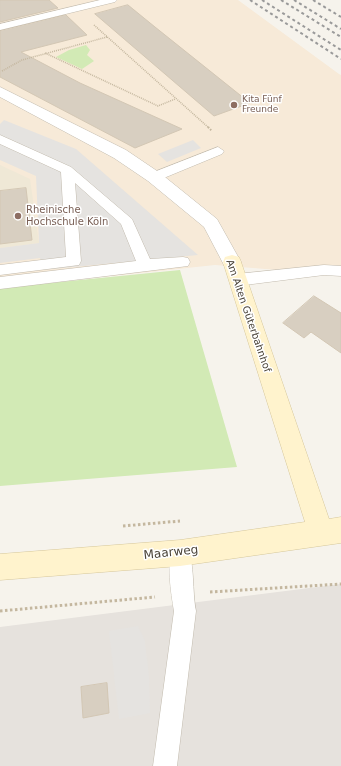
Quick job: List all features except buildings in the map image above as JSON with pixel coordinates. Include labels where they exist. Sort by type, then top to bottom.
[{"type":"street","name":"Am Alten Güterbahnhof","points":[[0,91],[120,154],[154,177],[211,223],[234,271],[331,532]]},
{"type":"street","name":"Maarweg","points":[[0,567],[180,553],[331,532]]},
{"type":"lane","points":[[0,27],[112,0]]},
{"type":"lane","points":[[0,139],[67,170],[127,222],[145,264]]},
{"type":"lane","points":[[154,177],[218,151]]},
{"type":"lane","points":[[0,270],[74,261],[67,170]]},
{"type":"lane","points":[[0,283],[145,264],[183,262]]},
{"type":"lane","points":[[234,271],[341,271]]},
{"type":"lane","points":[[165,766],[185,611],[182,594],[180,553]]},
{"type":"path","points":[[77,9],[175,99],[229,146],[218,151]]},
{"type":"path","points":[[4,70],[22,60],[107,37]]},
{"type":"path","points":[[44,54],[158,106],[175,99]]},
{"type":"shaded area","points":[[0,0],[238,0],[341,75],[341,275],[215,265],[0,288]]},
{"type":"shaded area","points":[[4,120],[76,149],[198,255],[42,270],[40,258],[0,263],[0,248],[39,243],[36,176],[0,160],[0,124]]},
{"type":"shaded area","points":[[193,140],[201,148],[167,162],[158,154]]},
{"type":"shaded area","name":"Rheinische Hochschule Köln","points":[[0,165],[30,179],[39,243],[0,248]]},
{"type":"shaded area","points":[[341,584],[341,766],[0,766],[0,627]]},
{"type":"shaded area","points":[[138,626],[145,641],[149,676],[150,713],[119,719],[109,631]]},
{"type":"green space","points":[[86,45],[90,50],[87,55],[94,61],[82,69],[56,57],[69,50]]},
{"type":"green space","points":[[180,270],[237,467],[0,486],[0,288]]},
{"type":"railway","points":[[250,0],[341,59]]},
{"type":"railway","points":[[262,0],[341,50]]},
{"type":"railway","points":[[281,0],[341,37]]},
{"type":"railway","points":[[294,0],[341,29]]},
{"type":"railway","points":[[313,0],[341,17]]},
{"type":"place","name":"Kita Fünf Freunde","points":[[234,105]]},
{"type":"place","name":"Rheinische Hochschule Köln","points":[[18,216]]}]
